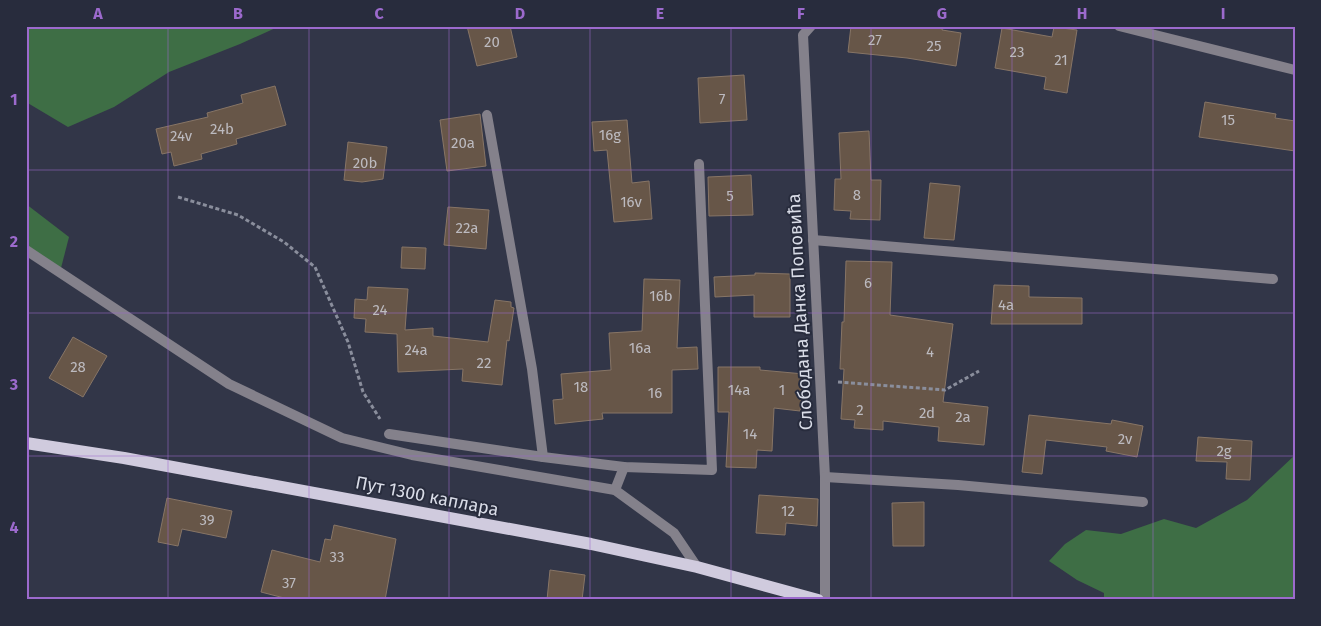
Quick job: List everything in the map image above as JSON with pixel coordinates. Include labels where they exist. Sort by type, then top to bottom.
[{"type":"main road","name":"Пут 1300 каплара","points":[[26,444],[99,454],[591,544],[697,567],[818,600]]},
{"type":"street","name":"Слободана Данка Поповића","points":[[811,26],[803,35],[825,477],[825,600]]},
{"type":"street","points":[[1120,26],[1295,70]]},
{"type":"street","points":[[487,115],[532,369],[543,457]]},
{"type":"street","points":[[389,434],[624,467],[712,470],[699,164]]},
{"type":"street","points":[[813,240],[1273,279]]},
{"type":"street","points":[[26,250],[229,384],[342,438],[412,455],[615,490],[674,533],[697,567]]},
{"type":"street","points":[[615,490],[624,467]]},
{"type":"street","points":[[825,477],[958,485],[1142,502]]},
{"type":"path","points":[[178,197],[238,215],[284,242],[315,267],[348,342],[363,392],[389,434]]},
{"type":"path","points":[[820,381],[944,390],[979,371]]},
{"type":"green space","points":[[26,26],[280,26],[169,72],[114,107],[68,127],[26,102]]},
{"type":"green space","points":[[26,204],[69,237],[61,268],[26,245]]},
{"type":"green space","points":[[1295,455],[1295,600],[1104,600],[1104,593],[1077,580],[1049,561],[1065,544],[1086,530],[1121,534],[1164,519],[1196,528],[1247,500]]},
{"type":"building","points":[[467,26],[510,26],[517,57],[477,66]]},
{"type":"building","points":[[851,26],[911,28],[911,26],[943,26],[942,30],[961,33],[956,66],[907,58],[848,52]]},
{"type":"building","points":[[1054,27],[1077,30],[1067,93],[1044,89],[1046,77],[995,68],[1002,28],[1052,37]]},
{"type":"building","points":[[744,75],[747,120],[700,123],[698,78]]},
{"type":"building","points":[[275,86],[286,125],[236,139],[237,144],[201,154],[202,159],[174,166],[171,152],[162,154],[156,129],[208,117],[207,113],[243,103],[241,95]]},
{"type":"building","points":[[1205,102],[1276,114],[1275,118],[1295,121],[1295,151],[1199,137]]},
{"type":"building","points":[[480,114],[486,166],[447,171],[440,120]]},
{"type":"building","points":[[627,120],[632,183],[649,181],[652,219],[614,222],[607,150],[594,151],[592,122]]},
{"type":"building","points":[[869,131],[871,180],[881,180],[880,220],[850,219],[851,211],[834,210],[835,179],[841,179],[839,133]]},
{"type":"building","points":[[348,142],[387,147],[383,179],[362,182],[344,180]]},
{"type":"building","points":[[751,175],[753,215],[709,216],[708,177]]},
{"type":"building","points":[[930,183],[960,186],[954,240],[924,238]]},
{"type":"building","points":[[448,207],[489,210],[486,249],[444,245]]},
{"type":"building","points":[[402,247],[426,248],[425,269],[401,268]]},
{"type":"building","points":[[846,261],[892,262],[890,315],[953,324],[943,402],[988,407],[984,445],[938,441],[939,427],[883,421],[883,430],[854,428],[855,420],[841,419],[844,369],[840,369]]},
{"type":"building","points":[[755,273],[790,274],[790,317],[754,317],[754,295],[715,297],[714,277],[755,275]]},
{"type":"building","points":[[644,279],[680,280],[677,348],[697,347],[698,369],[672,370],[672,413],[602,413],[603,419],[555,424],[553,400],[563,399],[561,374],[611,370],[609,333],[642,331]]},
{"type":"building","points":[[994,285],[1029,286],[1029,297],[1082,298],[1082,324],[991,324]]},
{"type":"building","points":[[368,287],[408,289],[405,330],[433,328],[433,336],[488,342],[495,300],[511,302],[511,307],[514,308],[509,341],[507,340],[502,385],[462,381],[463,369],[398,372],[397,334],[365,332],[366,319],[354,318],[355,299],[367,300]]},
{"type":"building","points":[[73,337],[107,356],[83,397],[49,378]]},
{"type":"building","points":[[718,367],[760,367],[760,370],[804,374],[800,411],[774,408],[772,451],[757,450],[756,468],[726,467],[729,412],[718,412]]},
{"type":"building","points":[[1029,415],[1111,424],[1112,420],[1143,426],[1137,457],[1106,451],[1107,447],[1046,440],[1042,474],[1022,472]]},
{"type":"building","points":[[1198,437],[1252,441],[1250,480],[1226,479],[1227,462],[1196,461]]},
{"type":"building","points":[[759,495],[818,499],[817,526],[786,523],[785,535],[756,533]]},
{"type":"building","points":[[167,498],[232,511],[226,538],[182,529],[178,546],[158,542]]},
{"type":"building","points":[[924,502],[924,546],[893,546],[892,503]]},
{"type":"building","points":[[334,525],[396,539],[385,600],[292,600],[261,592],[272,550],[320,562],[325,539],[331,540]]},
{"type":"building","points":[[550,570],[585,575],[582,600],[547,600]]}]
